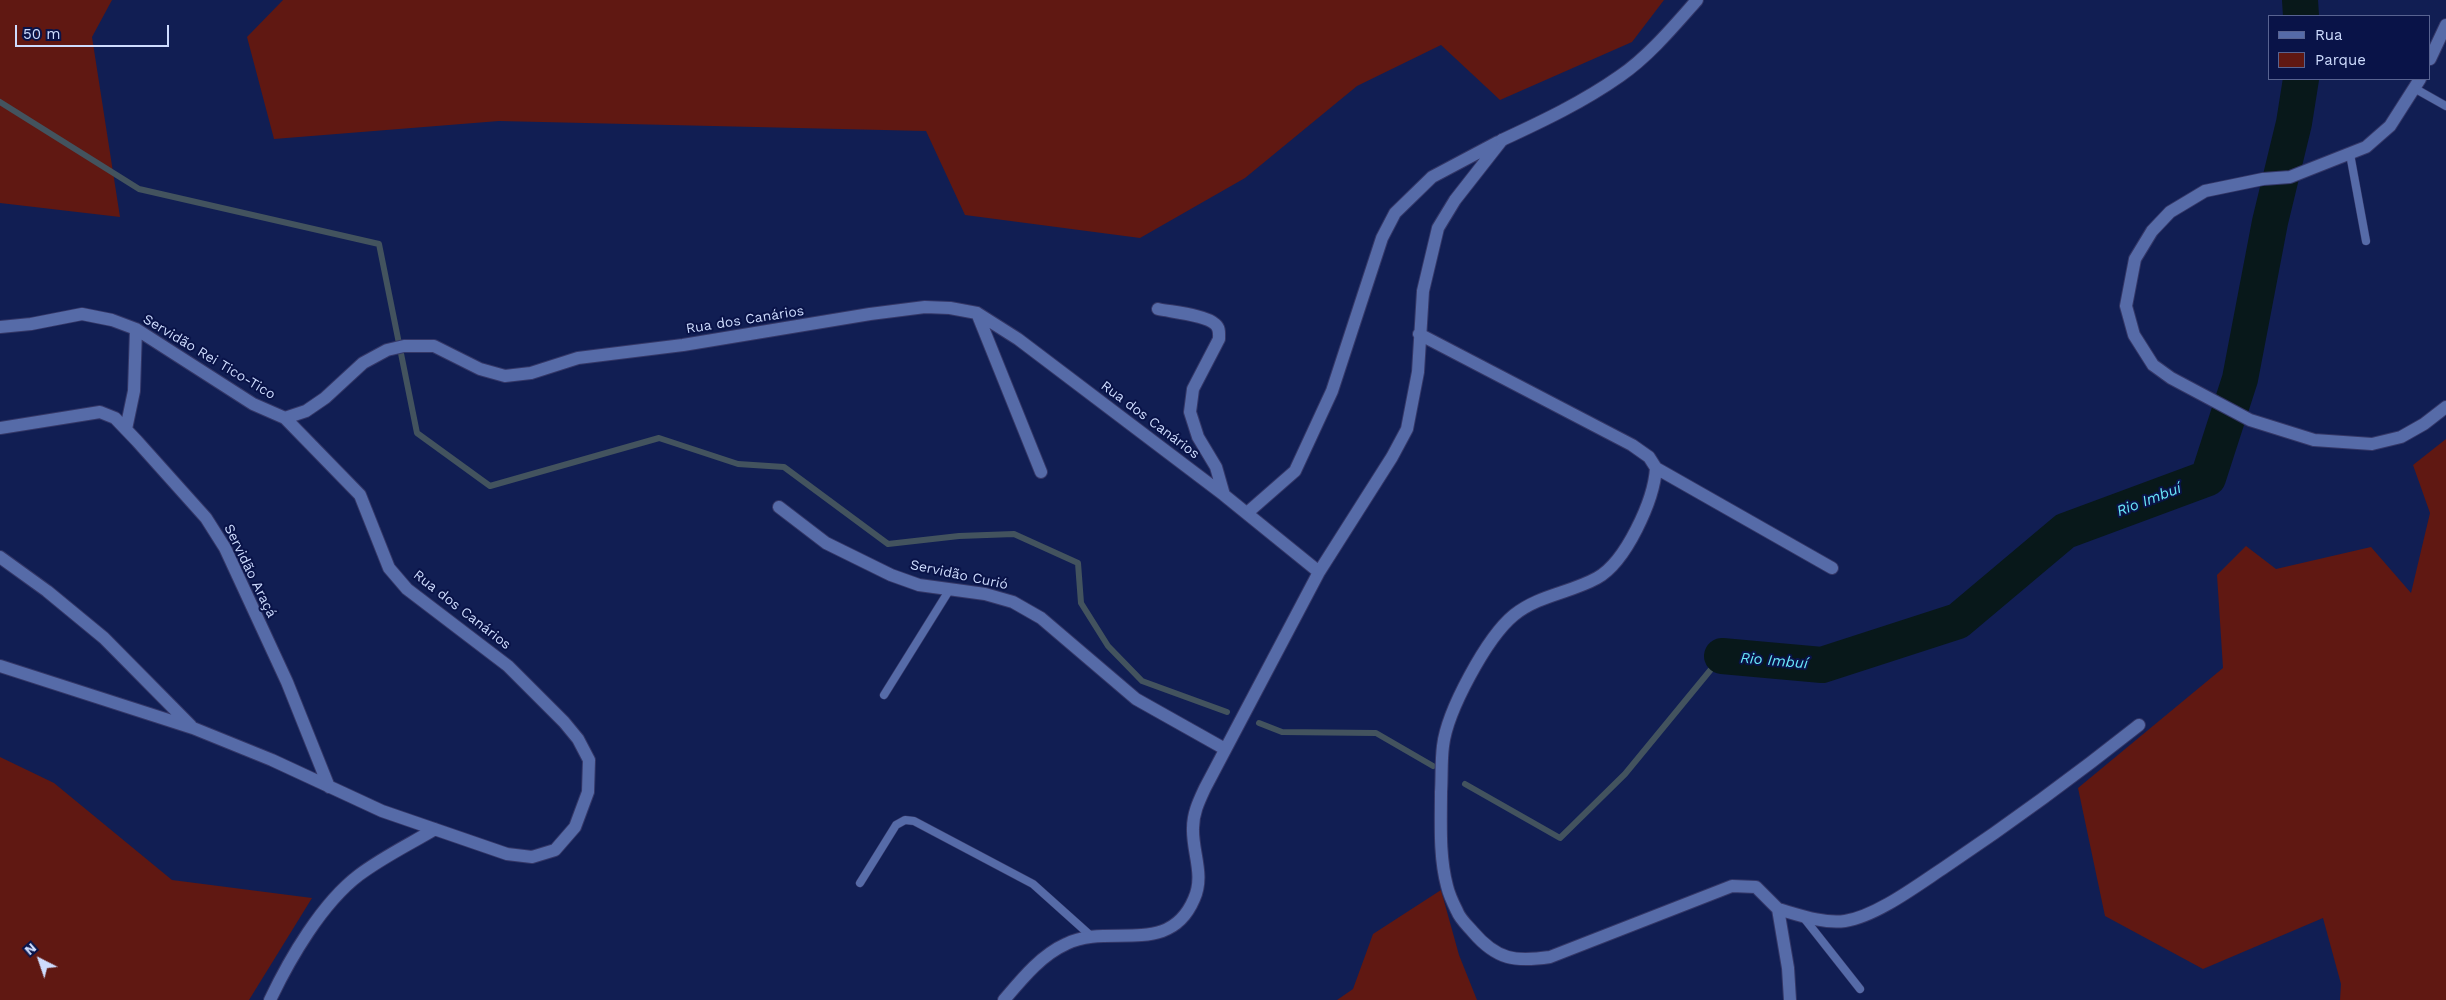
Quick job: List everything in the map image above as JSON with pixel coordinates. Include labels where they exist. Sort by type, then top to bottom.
[{"type":"street","points":[[1247,513],[1295,471],[1332,391],[1382,238],[1396,213],[1432,177],[1502,140],[1571,107],[1622,74],[1674,27],[1697,0]]},
{"type":"street","points":[[2431,57],[2446,25]]},
{"type":"street","points":[[2417,83],[2390,126],[2366,147],[2290,177],[2263,179],[2205,191],[2170,212],[2152,231],[2136,259],[2126,306],[2134,335],[2153,365],[2171,378],[2250,420],[2314,440],[2372,444],[2401,437],[2424,424],[2446,407]]},
{"type":"street","points":[[1004,1000],[1044,958],[1066,944],[1091,936],[1137,937],[1154,934],[1173,927],[1194,899],[1199,877],[1198,858],[1193,844],[1194,814],[1225,749],[1319,572],[1408,429],[1418,372],[1423,291],[1438,228],[1455,200],[1502,140]]},
{"type":"street","name":"Rua dos Canários","points":[[0,666],[193,728],[272,760],[382,811],[508,854],[532,857],[556,850],[575,827],[588,792],[589,760],[578,739],[564,722],[508,666],[407,589],[389,568],[360,495],[285,418],[306,411],[325,398],[363,363],[387,350],[404,346],[434,346],[480,370],[504,376],[530,373],[578,358],[683,345],[870,314],[925,307],[950,308],[977,313],[1018,339],[1224,495],[1319,572]]},
{"type":"street","points":[[1158,309],[1204,318],[1214,323],[1219,330],[1219,338],[1193,389],[1190,412],[1198,437],[1216,467],[1224,495]]},
{"type":"street","points":[[977,313],[1041,472]]},
{"type":"street","name":"Servidão Rei Tico-Tico","points":[[0,327],[31,324],[82,314],[93,314],[136,329],[253,404],[285,418]]},
{"type":"street","points":[[126,429],[134,391],[136,329]]},
{"type":"street","points":[[1419,334],[1632,445],[1649,457],[1656,468],[1832,568]]},
{"type":"street","name":"Servidão Araçá","points":[[0,428],[100,412],[116,418],[206,518],[225,548],[287,682],[329,787]]},
{"type":"street","points":[[1656,468],[1655,485],[1646,512],[1614,562],[1599,577],[1532,602],[1513,616],[1491,643],[1453,710],[1443,746],[1441,835],[1447,887],[1459,916],[1483,944],[1502,955],[1522,961],[1550,957],[1732,886],[1756,887],[1778,909],[1802,917],[1846,921],[1875,910],[1910,891],[2061,786],[2140,725]]},
{"type":"street","name":"Servidão Curió","points":[[779,507],[826,544],[847,555],[919,585],[985,594],[1003,599],[1041,618],[1136,699],[1225,749]]},
{"type":"street","points":[[0,557],[47,591],[104,638],[193,728]]},
{"type":"street","points":[[270,1000],[302,943],[331,904],[358,876],[435,829]]},
{"type":"street","points":[[1778,909],[1788,968],[1790,1000]]},
{"type":"lane","points":[[2417,83],[2446,106]]},
{"type":"lane","points":[[2350,154],[2366,241]]},
{"type":"lane","points":[[884,695],[950,589]]},
{"type":"lane","points":[[860,882],[896,826],[906,820],[914,821],[1033,884],[1091,936]]},
{"type":"lane","points":[[1802,917],[1860,989]]},
{"type":"green space","points":[[0,0],[112,0],[92,37],[120,217],[0,203]]},
{"type":"green space","points":[[283,0],[1664,0],[1632,42],[1500,100],[1441,45],[1357,86],[1245,178],[1140,238],[965,215],[926,131],[499,121],[274,139],[247,37]]},
{"type":"green space","points":[[2446,439],[2446,1000],[2340,1000],[2341,984],[2323,918],[2203,969],[2105,916],[2078,788],[2223,668],[2217,575],[2246,546],[2276,569],[2371,547],[2411,593],[2430,513],[2413,465]]},
{"type":"green space","points":[[0,757],[54,783],[172,880],[312,898],[249,1000],[0,1000]]},
{"type":"green space","points":[[1441,890],[1459,955],[1477,1000],[1337,1000],[1353,989],[1373,934]]},
{"type":"waterway","name":"Rio Imbuí","points":[[2300,0],[2301,15]]},
{"type":"waterway","name":"Rio Imbuí","points":[[1722,656],[1822,665],[1958,621],[2065,531],[2208,478],[2240,379],[2270,222],[2294,123],[2301,80]]},
{"type":"waterway","points":[[0,102],[139,189],[379,244],[417,433],[490,486],[659,438],[738,464],[784,467],[888,544],[959,536],[1014,534],[1078,563],[1081,603],[1108,646],[1142,681],[1227,712]]},
{"type":"waterway","points":[[1465,784],[1560,838],[1625,774],[1722,656]]},
{"type":"waterway","points":[[1259,723],[1282,732],[1376,733],[1433,766]]}]
